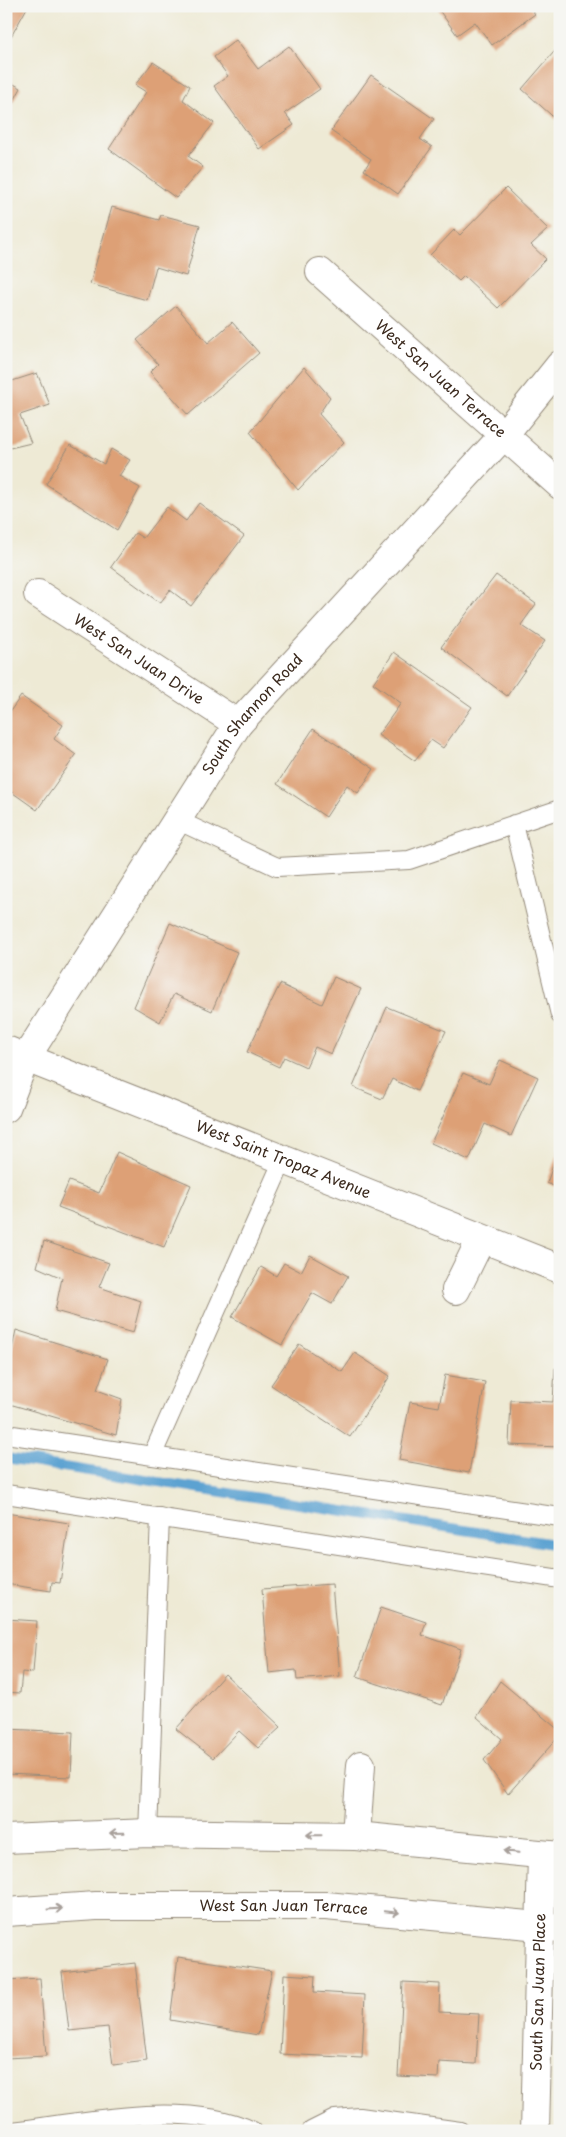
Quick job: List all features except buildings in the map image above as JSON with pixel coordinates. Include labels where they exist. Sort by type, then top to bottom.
[{"type":"street","name":"West San Juan Terrace","points":[[320,272],[560,485]]},
{"type":"street","name":"South Shannon Road","points":[[6,1108],[15,1054],[177,820],[238,724],[503,436],[560,365]]},
{"type":"street","name":"West San Juan Drive","points":[[38,594],[238,724]]},
{"type":"street","name":"West Saint Tropaz Avenue","points":[[15,1054],[560,1269]]},
{"type":"street","points":[[456,1290],[482,1238]]},
{"type":"street","points":[[356,1836],[361,1765]]},
{"type":"street","points":[[6,1839],[148,1833],[356,1836],[551,1855]]},
{"type":"street","name":"South San Juan Place","points":[[535,2131],[550,1928],[551,1855]]},
{"type":"street","name":"West San Juan Terrace","points":[[6,1912],[96,1906],[326,1906],[550,1928]]},
{"type":"lane","points":[[177,820],[277,867],[408,860],[560,809]]},
{"type":"lane","points":[[514,824],[560,1015]]},
{"type":"lane","points":[[152,1456],[282,1160]]},
{"type":"lane","points":[[6,1434],[560,1517]]},
{"type":"lane","points":[[6,1494],[560,1579]]},
{"type":"lane","points":[[148,1833],[160,1517]]},
{"type":"lane","points":[[12,2131],[166,2113],[237,2123],[253,2131]]},
{"type":"lane","points":[[311,2131],[336,2119],[360,2117],[460,2131]]},
{"type":"waterway","points":[[6,1458],[560,1545]]}]
